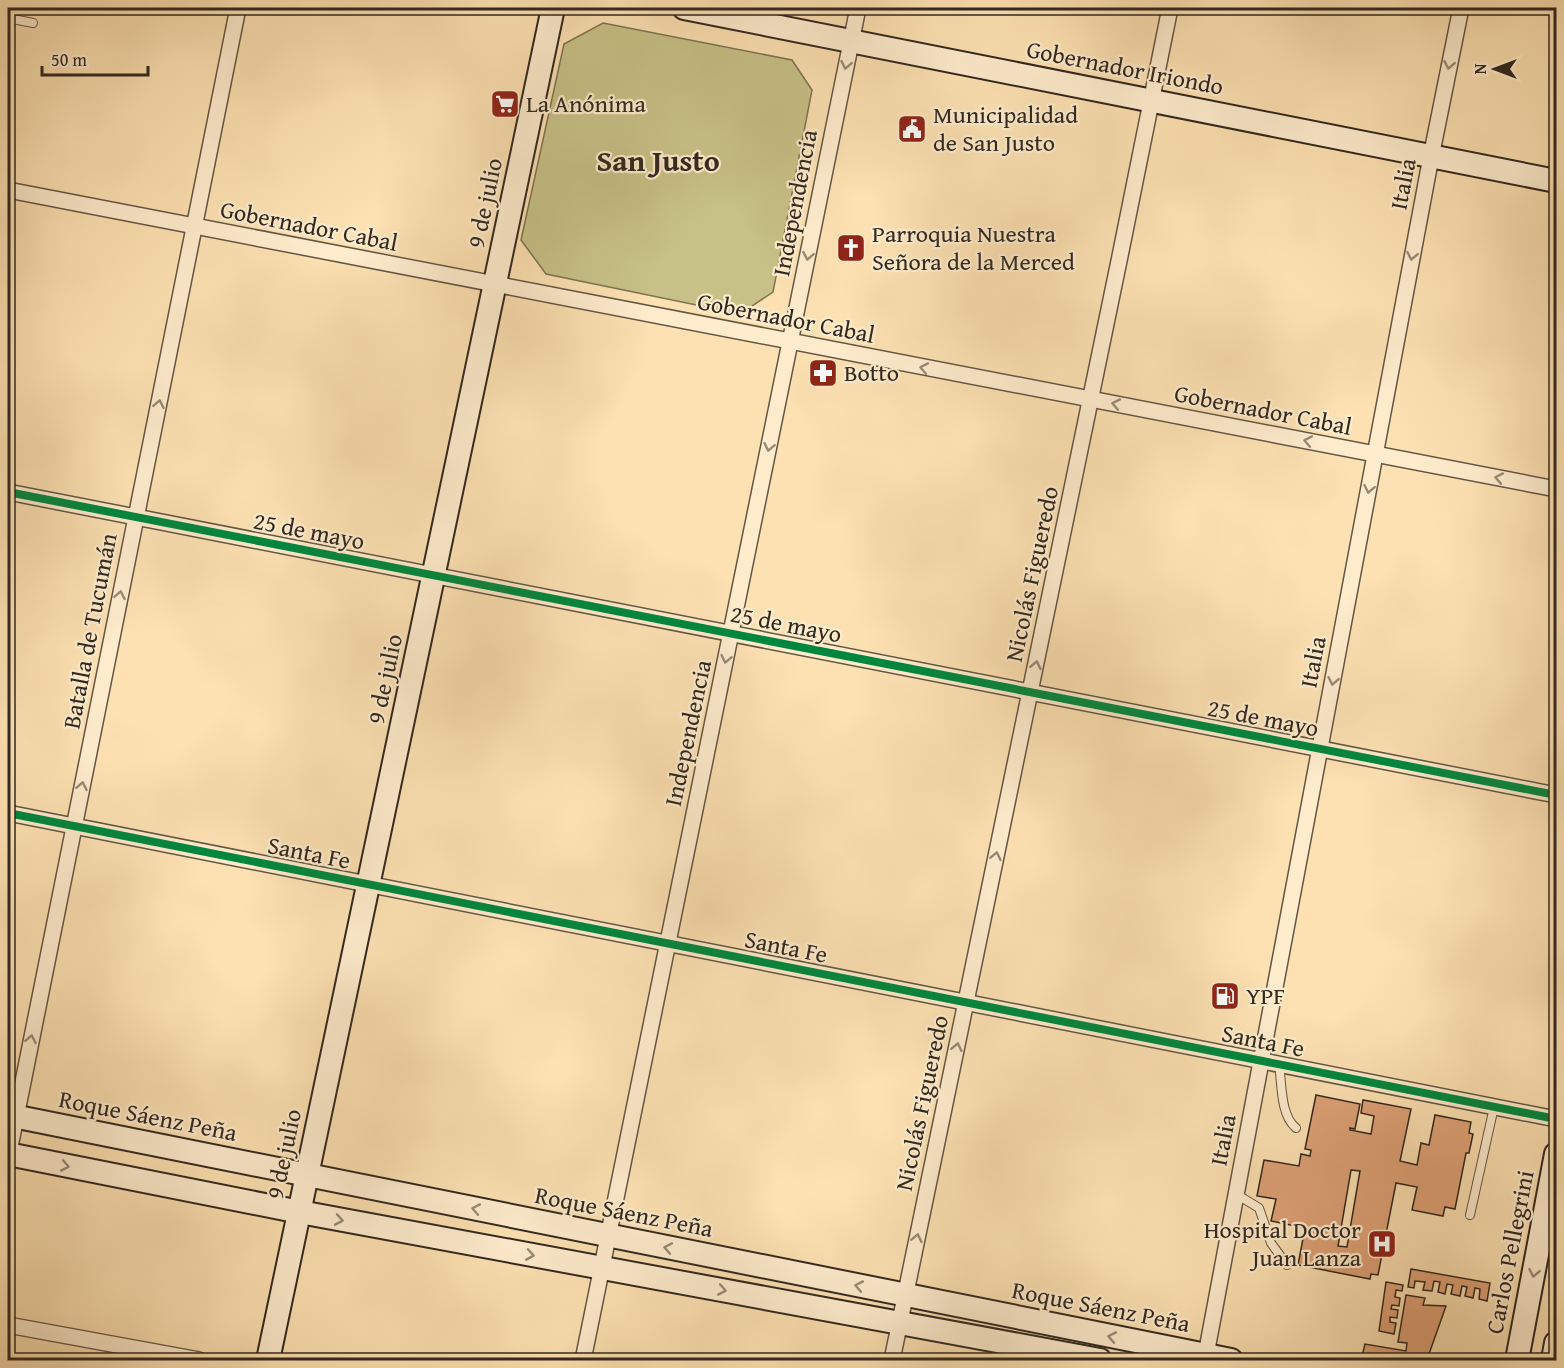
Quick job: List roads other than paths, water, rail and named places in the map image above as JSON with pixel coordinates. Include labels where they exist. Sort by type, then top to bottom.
[{"type":"main road","name":"9 de julio","points":[[268,1360],[553,8]]},
{"type":"main road","name":"Gobernador Iriondo","points":[[684,8],[1557,181]]},
{"type":"main road","name":"Roque Sáenz Peña","points":[[12,1116],[905,1295],[1205,1358],[1231,1360]]},
{"type":"main road","name":"Carlos Pellegrini","points":[[1517,1360],[1557,1154]]},
{"type":"main road","points":[[8,1155],[300,1212],[1100,1360]]},
{"type":"main road","points":[[1553,1360],[1557,1343]]},
{"type":"street","name":"Batalla de Tucumán","points":[[8,1155],[12,1116],[74,826],[238,8]]},
{"type":"street","name":"Independencia","points":[[583,1360],[858,8]]},
{"type":"street","name":"Nicolás Figueredo","points":[[892,1360],[1170,8]]},
{"type":"street","name":"Italia","points":[[1205,1358],[1461,8]]},
{"type":"street","name":"Gobernador Cabal","points":[[8,190],[1557,489]]},
{"type":"street","name":"25 de mayo","points":[[8,492],[1557,795]]},
{"type":"street","name":"Santa Fe","points":[[8,813],[1557,1119]]},
{"type":"street","points":[[8,1325],[199,1360]]},
{"type":"lane","points":[[8,18],[33,23]]},
{"type":"lane","points":[[1279,1064],[1286,1110],[1291,1124],[1296,1128]]},
{"type":"lane","points":[[1470,1215],[1494,1107]]},
{"type":"lane","points":[[1236,1194],[1259,1208],[1271,1243],[1287,1265]]},
{"type":"place","name":"La Anónima","points":[[505,104]]},
{"type":"place","name":"Municipalidad de San Justo","points":[[912,129]]},
{"type":"place","name":"Parroquia Nuestra Señora de la Merced","points":[[851,248]]},
{"type":"place","name":"Botto","points":[[823,373]]},
{"type":"place","name":"YPF","points":[[1225,996]]},
{"type":"place","name":"Hospital Doctor Juan Lanza","points":[[1382,1244]]},
{"type":"district","name":"San Justo","points":[[658,161]]}]
